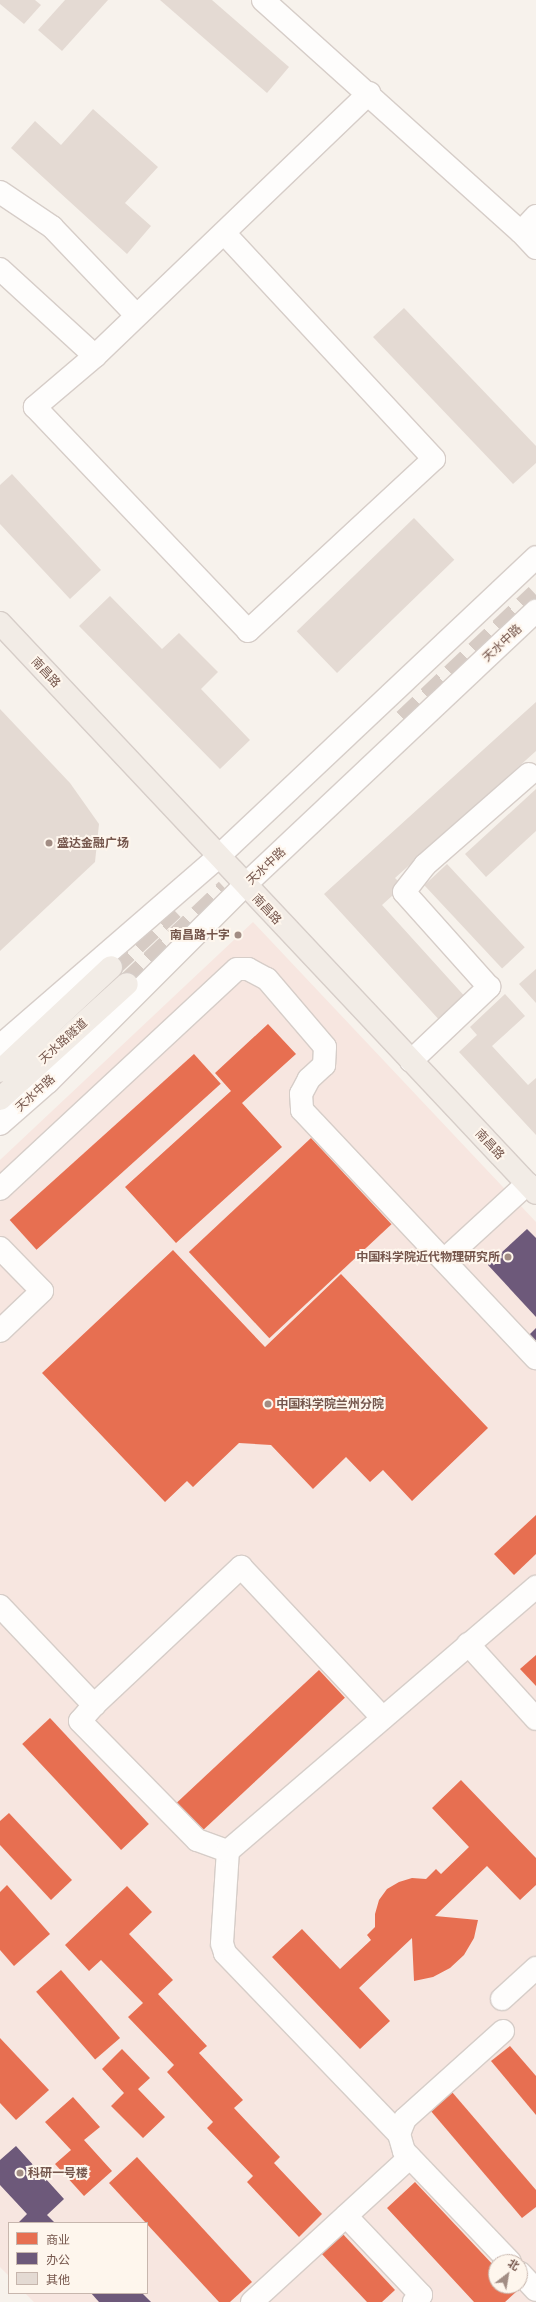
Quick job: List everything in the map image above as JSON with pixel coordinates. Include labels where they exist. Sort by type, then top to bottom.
[{"type":"main road","name":"南昌路","points":[[0,623],[218,857],[532,1188]]},
{"type":"main road","name":"天水路隧道","points":[[0,1071],[111,967]]},
{"type":"main road","name":"天水路隧道","points":[[0,1099],[126,984]]},
{"type":"street","points":[[263,0],[369,93],[521,232],[536,248]]},
{"type":"street","points":[[225,234],[434,459],[248,631],[35,407],[95,356],[136,315],[225,234],[369,93]]},
{"type":"street","points":[[0,192],[52,227],[136,315]]},
{"type":"street","points":[[521,232],[536,216]]},
{"type":"street","points":[[0,269],[95,356]]},
{"type":"street","points":[[0,1046],[218,857],[536,557]]},
{"type":"street","name":"天水中路","points":[[0,1124],[48,1082],[245,885],[536,611]]},
{"type":"street","points":[[411,1061],[489,987],[404,892],[425,865],[529,774]]},
{"type":"street","points":[[0,1189],[236,969],[248,969],[267,979],[325,1047],[324,1065],[309,1079],[301,1094],[302,1110],[536,1358]]},
{"type":"street","points":[[444,1260],[532,1188]]},
{"type":"street","points":[[0,1248],[42,1291],[0,1331]]},
{"type":"street","points":[[228,1851],[197,1840],[80,1721],[94,1705],[241,1567],[383,1718]]},
{"type":"street","points":[[502,2254],[404,2151],[399,2134],[225,1953],[222,1943],[228,1851],[536,1587]]},
{"type":"street","points":[[0,1606],[94,1705]]},
{"type":"street","points":[[468,1644],[536,1719]]},
{"type":"street","points":[[502,1998],[536,1968]]},
{"type":"street","points":[[399,2134],[405,2119],[503,2032]]},
{"type":"street","points":[[252,2302],[410,2157]]},
{"type":"street","points":[[346,2216],[422,2295],[414,2302]]},
{"type":"street","points":[[528,2282],[536,2290]]},
{"type":"shaded area","points":[[253,922],[536,1222],[536,2302],[34,2302],[26,2294],[148,2294],[148,2222],[8,2222],[8,2275],[0,2267],[0,1160]]},
{"type":"building: 商业","points":[[268,1024],[296,1054],[242,1103],[282,1147],[176,1243],[125,1187],[231,1091],[215,1073]]},
{"type":"building: 商业","points":[[194,1054],[221,1084],[36,1250],[10,1220]]},
{"type":"building: 商业","points":[[311,1138],[391,1224],[269,1338],[189,1252]]},
{"type":"building: 商业","points":[[173,1250],[265,1347],[341,1274],[488,1428],[412,1501],[383,1470],[370,1482],[346,1457],[313,1489],[271,1445],[239,1443],[193,1487],[187,1481],[165,1502],[42,1373]]},
{"type":"building: 商业","points":[[536,1515],[536,1554],[514,1575],[494,1554]]},
{"type":"building: 商业","points":[[536,1655],[536,1686],[520,1669]]},
{"type":"building: 商业","points":[[319,1670],[345,1698],[202,1831],[176,1804]]},
{"type":"building: 商业","points":[[50,1718],[149,1824],[121,1850],[22,1744]]},
{"type":"building: 商业","points":[[461,1780],[536,1858],[536,1885],[520,1900],[487,1866],[435,1916],[478,1920],[474,1938],[464,1955],[450,1968],[433,1977],[414,1981],[412,1938],[359,1988],[390,2021],[360,2049],[272,1957],[302,1929],[340,1969],[371,1940],[367,1935],[375,1927],[375,1914],[379,1900],[387,1889],[399,1882],[412,1878],[426,1879],[436,1869],[441,1874],[469,1847],[432,1808]]},
{"type":"building: 商业","points":[[9,1813],[72,1880],[51,1900],[0,1845],[0,1821]]},
{"type":"building: 商业","points":[[7,1885],[50,1934],[14,1966],[0,1950],[0,1892]]},
{"type":"building: 商业","points":[[127,1886],[152,1912],[129,1934],[173,1980],[158,1994],[207,2046],[199,2053],[243,2100],[234,2108],[280,2157],[274,2163],[322,2214],[299,2237],[247,2182],[253,2176],[207,2128],[213,2122],[167,2072],[174,2065],[128,2017],[143,2003],[101,1960],[89,1971],[65,1945]]},
{"type":"building: 商业","points":[[61,1970],[120,2038],[95,2060],[36,1992]]},
{"type":"building: 商业","points":[[0,2038],[49,2090],[16,2120],[0,2103]]},
{"type":"building: 商业","points":[[510,2046],[536,2076],[536,2115],[491,2061]]},
{"type":"building: 商业","points":[[122,2049],[150,2078],[138,2089],[165,2117],[143,2138],[111,2106],[124,2093],[102,2069]]},
{"type":"building: 商业","points":[[452,2092],[536,2190],[536,2207],[522,2218],[430,2110]]},
{"type":"building: 商业","points":[[73,2097],[100,2127],[84,2140],[112,2171],[84,2196],[55,2164],[71,2150],[45,2122]]},
{"type":"building: 商业","points":[[137,2157],[252,2282],[230,2302],[219,2302],[148,2225],[148,2222],[145,2222],[109,2183]]},
{"type":"building: 商业","points":[[415,2182],[488,2260],[488,2294],[514,2294],[505,2302],[474,2302],[387,2208]]},
{"type":"building: 商业","points":[[341,2232],[395,2290],[382,2302],[367,2302],[320,2252]]},
{"type":"building: 办公","points":[[527,1229],[536,1238],[536,1317],[488,1265]]},
{"type":"building: 办公","points":[[536,1328],[536,1344],[528,1336]]},
{"type":"building: 办公","name":"科研一号楼","points":[[16,2146],[64,2199],[47,2215],[54,2222],[19,2222],[27,2214],[0,2185],[0,2160]]},
{"type":"building: 办公","points":[[92,2294],[143,2294],[151,2302],[99,2302]]},
{"type":"building: 其他","points":[[0,0],[35,0],[41,5],[24,24],[0,4]]},
{"type":"building: 其他","points":[[65,0],[108,0],[62,51],[38,30]]},
{"type":"building: 其他","points":[[160,0],[212,0],[289,67],[267,93]]},
{"type":"building: 其他","points":[[93,109],[158,167],[125,203],[151,226],[127,254],[11,148],[35,121],[61,145]]},
{"type":"building: 其他","points":[[404,308],[536,446],[536,463],[513,484],[373,337]]},
{"type":"building: 其他","points":[[12,474],[101,570],[70,599],[0,524],[0,485]]},
{"type":"building: 其他","points":[[414,518],[454,560],[337,673],[297,631]]},
{"type":"building: 其他","points":[[110,596],[162,649],[179,633],[218,672],[201,689],[250,740],[220,769],[79,626]]},
{"type":"building: 其他","points":[[536,702],[536,751],[395,878],[403,886],[382,905],[468,1000],[442,1023],[324,894]]},
{"type":"building: 其他","name":"盛达金融广场","points":[[0,709],[70,783],[99,824],[95,862],[0,951]]},
{"type":"building: 其他","points":[[536,789],[536,831],[486,877],[465,854]]},
{"type":"building: 其他","points":[[447,864],[525,947],[502,969],[424,885]]},
{"type":"building: 其他","points":[[536,969],[536,1003],[519,984]]},
{"type":"building: 其他","points":[[505,994],[525,1016],[492,1046],[528,1085],[536,1078],[536,1135],[459,1052],[477,1035],[470,1027]]},
{"type":"tunnel","points":[[404,720],[536,595]]},
{"type":"tunnel","points":[[127,984],[226,890]]},
{"type":"tunnel","points":[[111,967],[173,909]]},
{"type":"place","name":"盛达金融广场","points":[[49,843]]},
{"type":"place","name":"南昌路十字","points":[[238,935]]},
{"type":"place","name":"中国科学院近代物理研究所","points":[[508,1257]]},
{"type":"place","name":"中国科学院兰州分院","points":[[268,1404]]},
{"type":"place","name":"科研一号楼","points":[[20,2173]]}]
